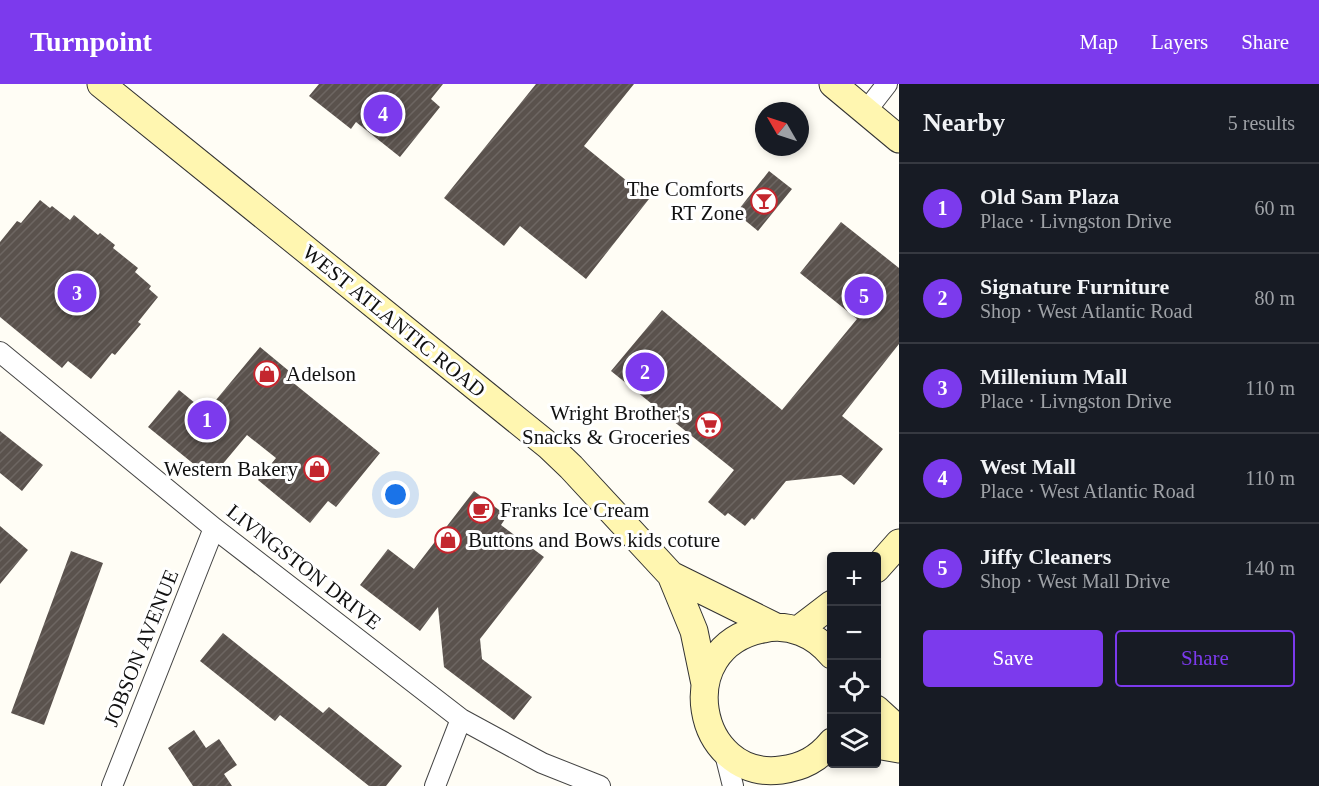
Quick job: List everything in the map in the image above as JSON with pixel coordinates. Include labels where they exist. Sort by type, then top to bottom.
[{"type":"main road","name":"WEST ATLANTIC ROAD","points":[[101,84],[549,446],[571,467],[671,575],[694,631],[705,684],[704,708],[710,730],[724,750]]},
{"type":"main road","points":[[833,84],[899,139]]},
{"type":"main road","points":[[881,565],[899,543]]},
{"type":"main road","name":"WEST ATLANTIC ROAD","points":[[671,575],[823,644],[827,650]]},
{"type":"main road","points":[[705,684],[714,661],[729,643],[750,631],[786,628],[827,606]]},
{"type":"main road","points":[[881,714],[899,730]]},
{"type":"main road","points":[[881,746],[899,750]]},
{"type":"main road","points":[[724,750],[746,765],[772,771],[812,760]]},
{"type":"street","points":[[866,111],[887,84]]},
{"type":"street","name":"LIVNGSTON DRIVE","points":[[0,352],[214,528],[461,719],[542,764],[600,786]]},
{"type":"street","name":"JOBSON AVENUE","points":[[112,786],[214,528]]},
{"type":"street","points":[[435,786],[461,719]]},
{"type":"street","points":[[724,750],[733,786]]},
{"type":"building","points":[[319,84],[443,84],[431,99],[440,107],[400,157],[356,122],[351,129],[309,96]]},
{"type":"building","points":[[536,84],[634,84],[584,146],[649,199],[586,279],[520,226],[504,246],[444,198]]},
{"type":"building","name":"The Comforts RT Zone","points":[[769,171],[792,189],[758,231],[736,213]]},
{"type":"building","points":[[40,200],[70,220],[74,215],[98,235],[100,233],[115,245],[113,248],[138,268],[135,272],[151,286],[149,289],[158,297],[138,322],[141,324],[115,355],[112,353],[91,379],[68,361],[62,368],[0,317],[0,242],[17,221],[21,223]]},
{"type":"building","points":[[841,222],[899,268],[899,344],[842,416],[883,449],[854,485],[841,475],[786,481],[754,520],[752,518],[745,526],[728,513],[725,516],[708,502],[734,470],[611,371],[662,310],[782,410],[857,319],[800,273]]},
{"type":"building","points":[[260,347],[295,376],[291,381],[380,453],[336,507],[328,501],[310,523],[258,480],[276,458],[247,435],[211,478],[148,427],[179,390],[206,412]]},
{"type":"building","points":[[0,431],[43,465],[22,491],[0,473]]},
{"type":"building","points":[[474,491],[507,516],[501,525],[544,557],[480,639],[482,659],[532,697],[514,720],[444,667],[438,607],[420,631],[360,585],[388,549],[414,569]]},
{"type":"building","points":[[0,526],[28,550],[0,584]]},
{"type":"building","points":[[71,551],[103,563],[44,725],[11,713]]},
{"type":"building","points":[[223,633],[323,713],[329,707],[402,766],[386,786],[369,786],[280,715],[275,721],[200,661]]},
{"type":"building","points":[[194,730],[206,748],[219,739],[237,765],[224,774],[232,786],[193,786],[168,748]]},
{"type":"place","name":"West Mall","points":[[383,114]]},
{"type":"place","name":"The Comforts RT Zone","points":[[764,201]]},
{"type":"place","name":"Millenium Mall","points":[[77,293]]},
{"type":"place","name":"Jiffy Cleaners","points":[[864,296]]},
{"type":"place","name":"Signature Furniture","points":[[645,372]]},
{"type":"place","name":"Adelson","points":[[267,374]]},
{"type":"place","name":"Old Sam Plaza","points":[[207,420]]},
{"type":"place","name":"Wright Brother's Snacks & Groceries","points":[[709,425]]},
{"type":"place","name":"Western Bakery","points":[[317,469]]},
{"type":"place","name":"Franks Ice Cream","points":[[481,510]]},
{"type":"place","name":"Buttons and Bows kids coture","points":[[448,540]]}]
